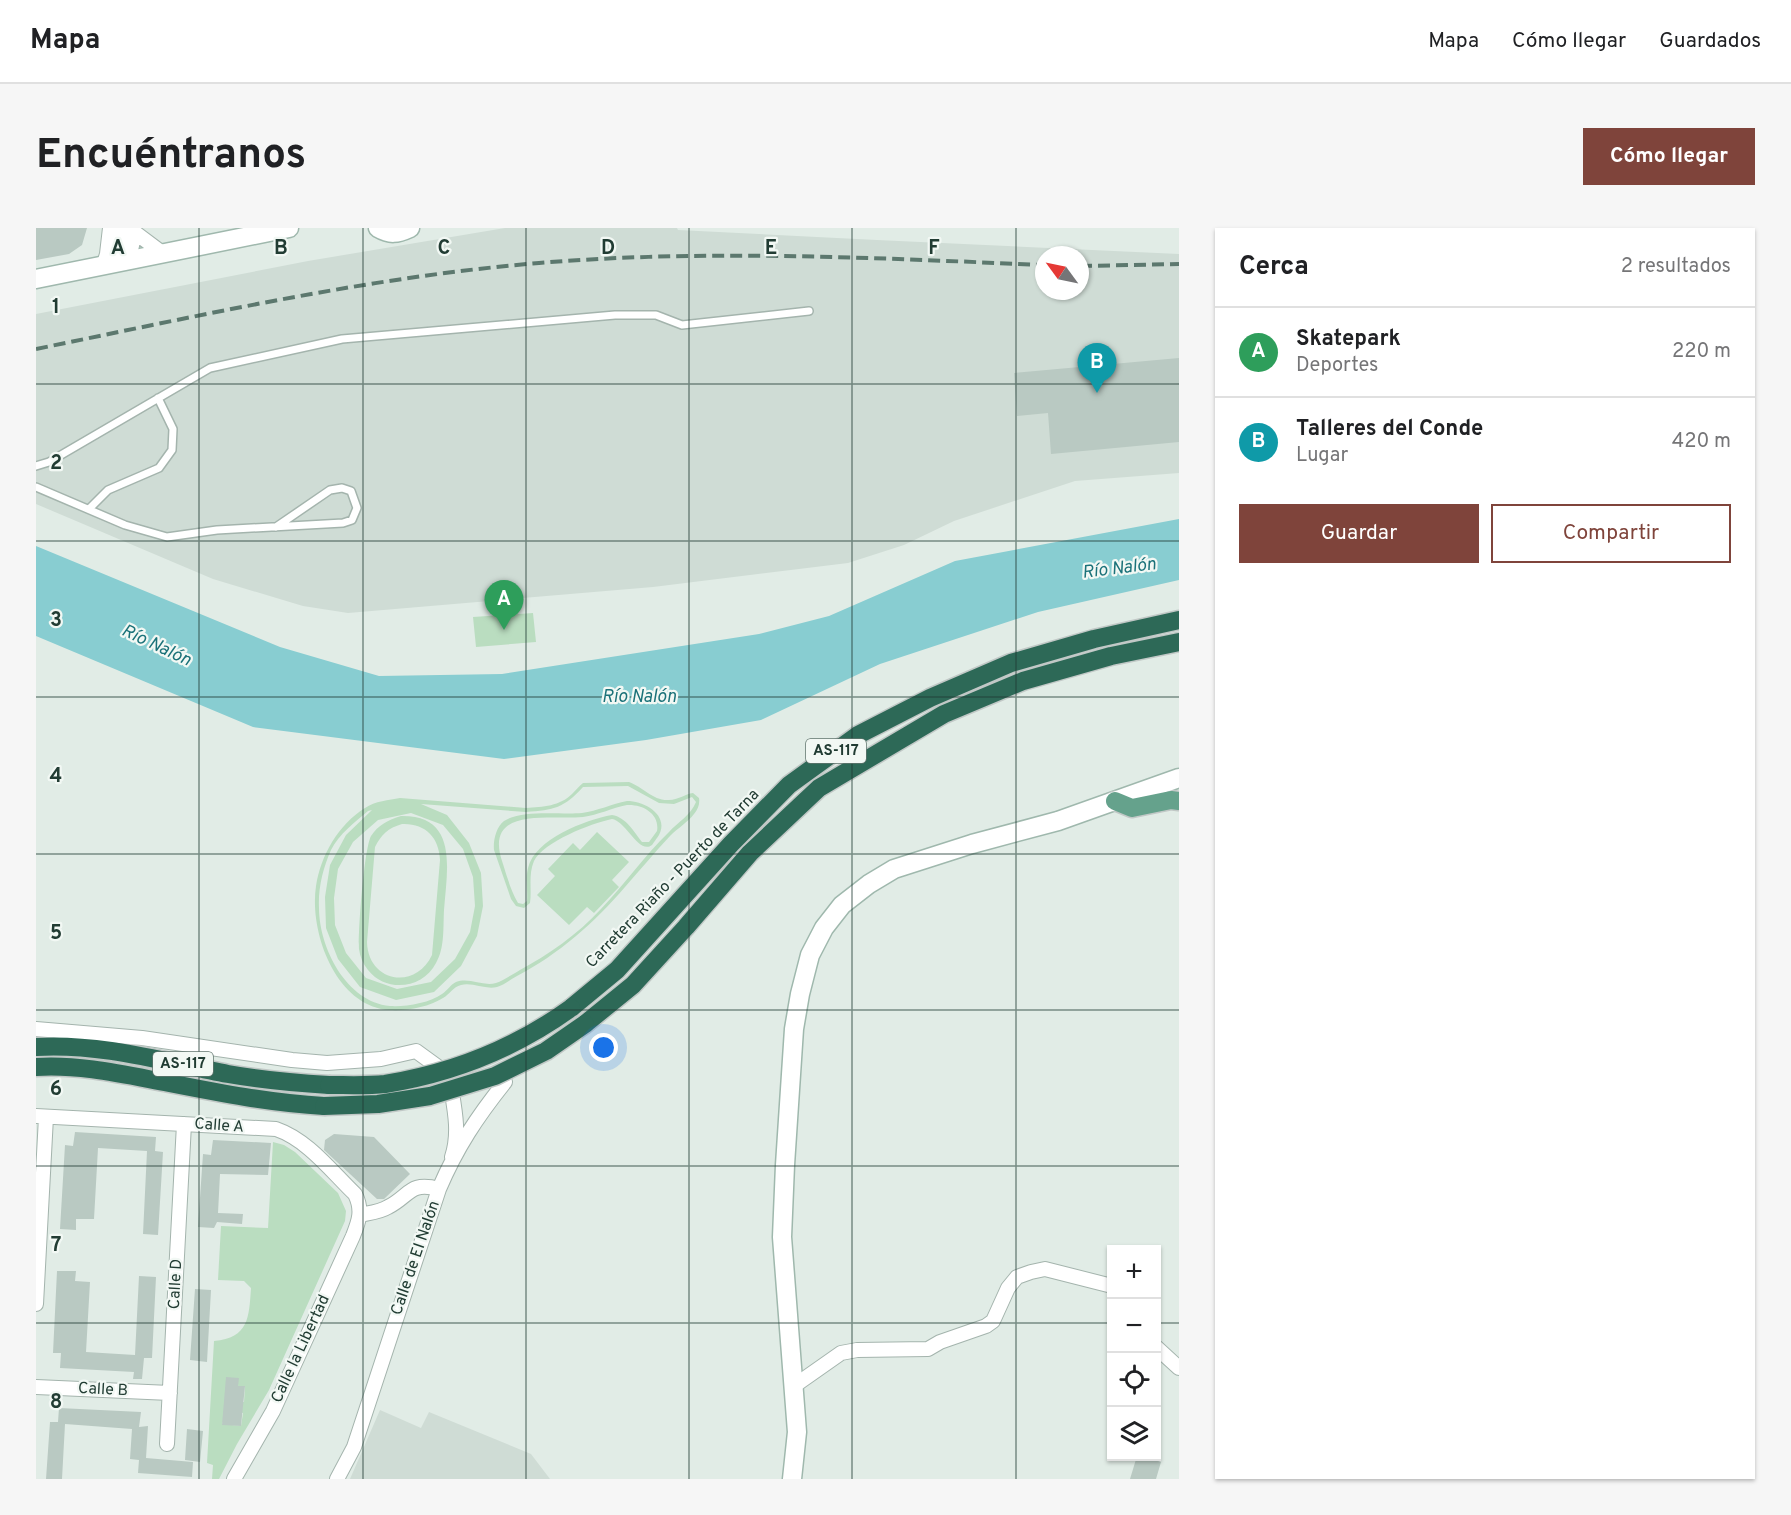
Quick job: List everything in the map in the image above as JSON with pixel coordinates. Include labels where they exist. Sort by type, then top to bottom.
[{"type":"highway","name":"Carretera Riaño - Puerto de Tarna","points":[[36,1047],[58,1045],[138,1055],[282,1083],[329,1085],[384,1084],[462,1066],[492,1055],[539,1031],[617,970],[731,844],[789,785],[858,735],[930,698],[1011,663],[1094,639],[1179,620]]},
{"type":"highway","name":"AS-117","points":[[36,1067],[55,1066],[133,1076],[280,1103],[324,1106],[378,1104],[430,1096],[495,1076],[546,1051],[585,1024],[633,985],[750,853],[819,788],[944,714],[1023,681],[1111,656],[1179,642]]},
{"type":"main road","points":[[36,279],[289,228]]},
{"type":"main road","points":[[378,228],[386,233],[398,233],[410,228]]},
{"type":"main road","points":[[792,1479],[797,1432],[782,1237],[794,1029],[810,955],[824,928],[842,905],[894,869],[972,844],[1058,821],[1178,781]]},
{"type":"main road","points":[[1115,801],[1132,808],[1171,800],[1179,801]]},
{"type":"street","points":[[123,229],[161,252]]},
{"type":"street","points":[[123,229],[117,262],[107,254],[123,229]]},
{"type":"street","points":[[36,1029],[142,1038],[327,1063],[381,1059],[416,1051],[449,1075],[457,1128],[457,1142],[452,1157]]},
{"type":"street","name":"Calle de El Nalón","points":[[337,1479],[354,1447],[439,1189],[452,1157],[476,1118],[505,1082]]},
{"type":"street","points":[[36,1304],[41,1117]]},
{"type":"street","name":"Calle A","points":[[41,1117],[276,1130],[292,1135],[306,1146],[355,1194],[360,1204],[360,1215]]},
{"type":"street","name":"Calle D","points":[[167,1444],[184,1124]]},
{"type":"street","points":[[360,1215],[388,1208],[412,1189],[422,1185],[439,1189]]},
{"type":"street","name":"Calle la Libertad","points":[[234,1479],[273,1411],[360,1215]]},
{"type":"street","points":[[794,1386],[841,1353],[857,1350],[928,1349],[940,1342],[986,1326],[993,1321],[1008,1288],[1017,1277],[1031,1272],[1045,1269],[1107,1285]]},
{"type":"street","points":[[1161,1352],[1179,1368]]},
{"type":"street","name":"Calle B","points":[[36,1387],[170,1393]]},
{"type":"lane","points":[[36,466],[49,462],[210,368],[342,339],[615,315],[656,315],[682,325],[809,311]]},
{"type":"lane","points":[[89,509],[108,490],[159,468],[172,450],[173,429],[158,398]]},
{"type":"lane","points":[[36,487],[125,525],[167,537],[217,530],[276,527],[343,523],[352,519],[357,508],[351,491],[342,488],[330,490],[276,527]]},
{"type":"shaded area","points":[[505,228],[677,228],[678,230],[1035,247],[1035,300],[1089,300],[1089,250],[1179,254],[1179,473],[1075,481],[954,521],[904,545],[848,563],[653,587],[348,613],[303,606],[213,579],[36,504],[36,314],[308,261]]},
{"type":"shaded area","points":[[380,1410],[421,1428],[429,1412],[531,1454],[550,1479],[350,1479]]},
{"type":"green space","points":[[533,613],[536,642],[476,647],[473,617]]},
{"type":"green space","points":[[629,782],[663,800],[693,793],[699,798],[699,804],[692,817],[670,836],[588,925],[547,958],[502,985],[488,988],[470,984],[461,985],[431,1004],[418,1008],[390,1010],[371,1006],[355,996],[341,982],[322,945],[317,924],[316,886],[322,863],[332,842],[355,815],[373,804],[400,798],[526,808],[545,806],[567,798],[583,783]],"holes":[[[628,786],[659,803],[674,804],[692,797],[696,802],[688,815],[660,841],[591,919],[541,958],[496,983],[456,982],[437,997],[403,1006],[374,1002],[348,984],[338,970],[330,955],[320,923],[319,893],[328,857],[334,844],[368,811],[372,810],[346,835],[330,865],[325,897],[326,928],[338,959],[360,987],[396,1000],[434,992],[461,966],[477,936],[483,906],[481,873],[469,843],[447,815],[421,804],[526,812],[558,807],[583,787]],[[411,813],[443,825],[463,849],[473,877],[475,906],[470,932],[455,959],[431,982],[397,989],[366,978],[346,953],[335,925],[334,898],[338,869],[353,842],[378,820]]]},
{"type":"green space","points":[[627,801],[649,807],[659,817],[661,830],[652,845],[647,847],[637,842],[622,825],[612,819],[569,834],[539,854],[531,872],[530,903],[524,908],[516,906],[511,899],[494,850],[496,834],[504,821],[521,815],[582,813]],"holes":[[[633,805],[649,811],[656,820],[657,831],[649,842],[642,842],[626,822],[612,815],[588,821],[562,832],[540,848],[533,858],[527,872],[527,901],[523,904],[518,903],[503,864],[499,845],[502,833],[510,824],[536,818],[583,817],[621,806]]]},
{"type":"green space","points":[[401,816],[420,818],[433,825],[441,835],[447,862],[447,878],[443,937],[439,957],[430,972],[414,983],[394,985],[376,977],[365,965],[359,949],[359,926],[366,857],[371,836],[384,823]],"holes":[[[402,824],[410,824],[429,833],[434,838],[439,852],[432,955],[415,974],[394,977],[375,966],[369,956],[367,942],[375,847],[389,830]]]},
{"type":"green space","points":[[597,832],[629,862],[612,880],[619,887],[594,913],[587,907],[569,925],[537,895],[555,876],[548,869],[573,843],[580,850]]},
{"type":"green space","points":[[273,1142],[284,1145],[295,1152],[338,1193],[346,1211],[345,1221],[269,1390],[219,1479],[212,1479],[213,1465],[207,1463],[214,1341],[226,1339],[241,1331],[248,1317],[251,1288],[244,1281],[218,1280],[221,1226],[268,1228]],"holes":[[[238,1386],[245,1386],[244,1402],[236,1402],[236,1412],[243,1413],[241,1426],[222,1424]]]},
{"type":"water","name":"Río Nalón","points":[[1179,519],[1179,580],[1038,612],[880,664],[761,720],[646,740],[504,759],[253,727],[36,636],[36,546],[280,647],[379,676],[502,674],[759,634],[829,616],[955,561]]},
{"type":"building","points":[[36,228],[87,228],[82,245],[69,254],[36,260]]},
{"type":"building","points":[[1179,358],[1179,442],[1051,454],[1048,413],[1017,416],[1014,373]]},
{"type":"building","points":[[75,1132],[156,1137],[155,1151],[163,1152],[158,1235],[143,1234],[147,1151],[98,1148],[94,1219],[76,1219],[76,1230],[60,1229],[65,1145],[73,1146]]},
{"type":"building","points":[[334,1134],[374,1137],[410,1174],[384,1199],[377,1199],[324,1150],[325,1140]]},
{"type":"building","points":[[213,1140],[271,1143],[268,1175],[220,1174],[218,1213],[243,1214],[242,1224],[217,1222],[214,1228],[198,1227],[203,1154],[211,1155]]},
{"type":"building","points":[[57,1271],[76,1271],[75,1281],[90,1282],[86,1352],[135,1355],[139,1276],[156,1277],[152,1358],[144,1358],[142,1379],[133,1379],[134,1372],[60,1368],[61,1353],[53,1353]]},
{"type":"building","points":[[195,1289],[211,1290],[207,1362],[190,1360]]},
{"type":"building","points":[[226,1377],[239,1378],[238,1386],[245,1386],[241,1426],[222,1425]]},
{"type":"building","points":[[59,1408],[141,1412],[139,1427],[148,1426],[146,1458],[193,1462],[192,1477],[138,1473],[139,1460],[130,1459],[132,1429],[65,1424],[62,1479],[46,1479],[50,1422],[58,1422]]},
{"type":"building","points":[[187,1429],[203,1431],[200,1462],[185,1460]]},
{"type":"building","points":[[1135,1461],[1161,1462],[1156,1479],[1130,1479]]},
{"type":"railway","points":[[36,349],[349,287],[475,269],[539,263],[665,256],[792,256],[1035,265]]},
{"type":"railway","points":[[1089,266],[1179,264]]},
{"type":"place","name":"Talleres del Conde","points":[[1097,393]]},
{"type":"place","name":"Skatepark","points":[[504,630]]}]
